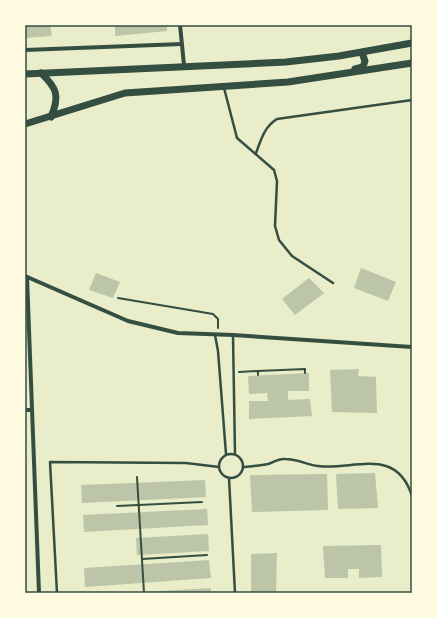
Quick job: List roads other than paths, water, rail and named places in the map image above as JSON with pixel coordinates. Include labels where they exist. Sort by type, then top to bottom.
[{"type":"main road","points":[[25,74],[286,62],[362,53],[412,43]]},
{"type":"main road","points":[[306,79],[363,67],[365,61],[362,53]]},
{"type":"main road","points":[[25,124],[125,94],[306,79],[412,63]]},
{"type":"main road","points":[[41,73],[50,81],[56,92],[56,102],[51,117]]},
{"type":"street","points":[[180,25],[184,66]]},
{"type":"street","points":[[25,50],[182,44]]},
{"type":"street","points":[[39,593],[26,277],[128,321],[178,333],[234,335],[412,347]]},
{"type":"street","points":[[25,410],[32,410]]},
{"type":"lane","points":[[224,86],[237,138],[274,170],[277,181],[275,226],[279,240],[292,256],[333,283]]},
{"type":"lane","points":[[256,153],[264,131],[270,123],[277,119],[412,100]]},
{"type":"lane","points":[[217,335],[226,454]]},
{"type":"lane","points":[[234,335],[235,454]]},
{"type":"lane","points":[[226,454],[235,454],[242,459],[244,467],[240,474],[229,478],[222,474],[219,467],[220,459],[226,454]]},
{"type":"lane","points":[[244,467],[267,464],[283,458],[301,460],[317,466],[376,463],[386,466],[401,475],[409,486],[412,496]]},
{"type":"lane","points":[[57,593],[50,462],[186,463],[219,467]]},
{"type":"lane","points":[[229,478],[235,593]]}]
